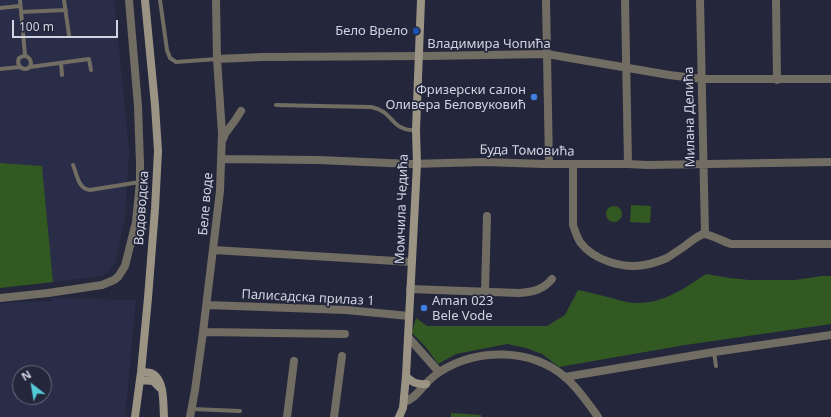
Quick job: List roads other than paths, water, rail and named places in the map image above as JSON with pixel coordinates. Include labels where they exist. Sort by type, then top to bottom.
[{"type":"street","name":"Водоводска","points":[[0,298],[102,285],[111,282],[118,277],[125,266],[136,222],[140,182],[138,106],[129,0]]},
{"type":"street","name":"Водоводска","points":[[135,417],[154,223],[158,151],[145,0]]},
{"type":"street","name":"Беле воде","points":[[191,413],[214,250],[222,159],[217,59],[216,0]]},
{"type":"street","name":"Момчила Чедића","points":[[398,417],[404,402],[406,376],[417,164],[416,130],[421,0]]},
{"type":"street","points":[[546,0],[549,164]]},
{"type":"street","points":[[625,0],[628,164]]},
{"type":"street","name":"Милана Делића","points":[[700,0],[705,234]]},
{"type":"street","points":[[776,0],[777,80]]},
{"type":"street","name":"Владимира Чопића","points":[[217,59],[291,56],[547,54],[669,75],[702,79],[831,79]]},
{"type":"street","points":[[222,142],[225,134],[241,111]]},
{"type":"street","name":"Буда Томовића","points":[[222,159],[318,160],[417,164],[484,162],[647,165],[831,162]]},
{"type":"street","points":[[573,164],[573,225],[580,241],[588,250],[608,261],[625,265],[643,265],[656,262],[666,258],[697,237],[705,234],[731,244],[831,244]]},
{"type":"street","points":[[484,292],[487,216]]},
{"type":"street","points":[[214,250],[412,262]]},
{"type":"street","points":[[410,289],[531,292],[541,289],[552,279]]},
{"type":"street","name":"Палисадска прилаз 1","points":[[207,305],[332,310],[409,316]]},
{"type":"street","points":[[203,332],[346,334]]},
{"type":"street","points":[[565,377],[714,352],[831,335]]},
{"type":"street","points":[[408,337],[439,372]]},
{"type":"street","points":[[404,402],[408,401],[414,396],[439,372],[463,360],[478,356],[496,354],[515,355],[535,360],[565,377],[578,390],[598,417]]},
{"type":"street","points":[[334,417],[342,356]]},
{"type":"street","points":[[287,417],[294,361]]},
{"type":"street","points":[[140,376],[150,373],[155,375],[159,380],[162,390],[164,417]]},
{"type":"street","points":[[406,376],[414,383],[426,384]]},
{"type":"lane","points":[[20,0],[25,55]]},
{"type":"lane","points":[[64,0],[69,35]]},
{"type":"lane","points":[[160,0],[167,50],[170,58],[176,62],[217,59]]},
{"type":"lane","points":[[0,8],[20,6]]},
{"type":"lane","points":[[21,12],[66,10]]},
{"type":"lane","points":[[25,55],[30,58],[30,67]]},
{"type":"lane","points":[[20,67],[18,63],[19,58],[25,55]]},
{"type":"lane","points":[[0,69],[20,67],[24,69],[89,59],[91,70]]},
{"type":"lane","points":[[61,63],[62,75]]},
{"type":"lane","points":[[276,105],[371,107],[383,111],[400,128],[409,131],[416,130]]},
{"type":"lane","points":[[73,164],[80,184],[86,190],[140,182]]},
{"type":"lane","points":[[714,352],[716,366]]},
{"type":"lane","name":"Беле воде","points":[[191,413],[240,411]]},
{"type":"place","name":"Бело Врело","points":[[416,31]]},
{"type":"place","name":"Фризерски салон Оливера Беловуковић","points":[[534,97]]},
{"type":"place","name":"Aman 023 Bele Vode","points":[[424,308]]}]
